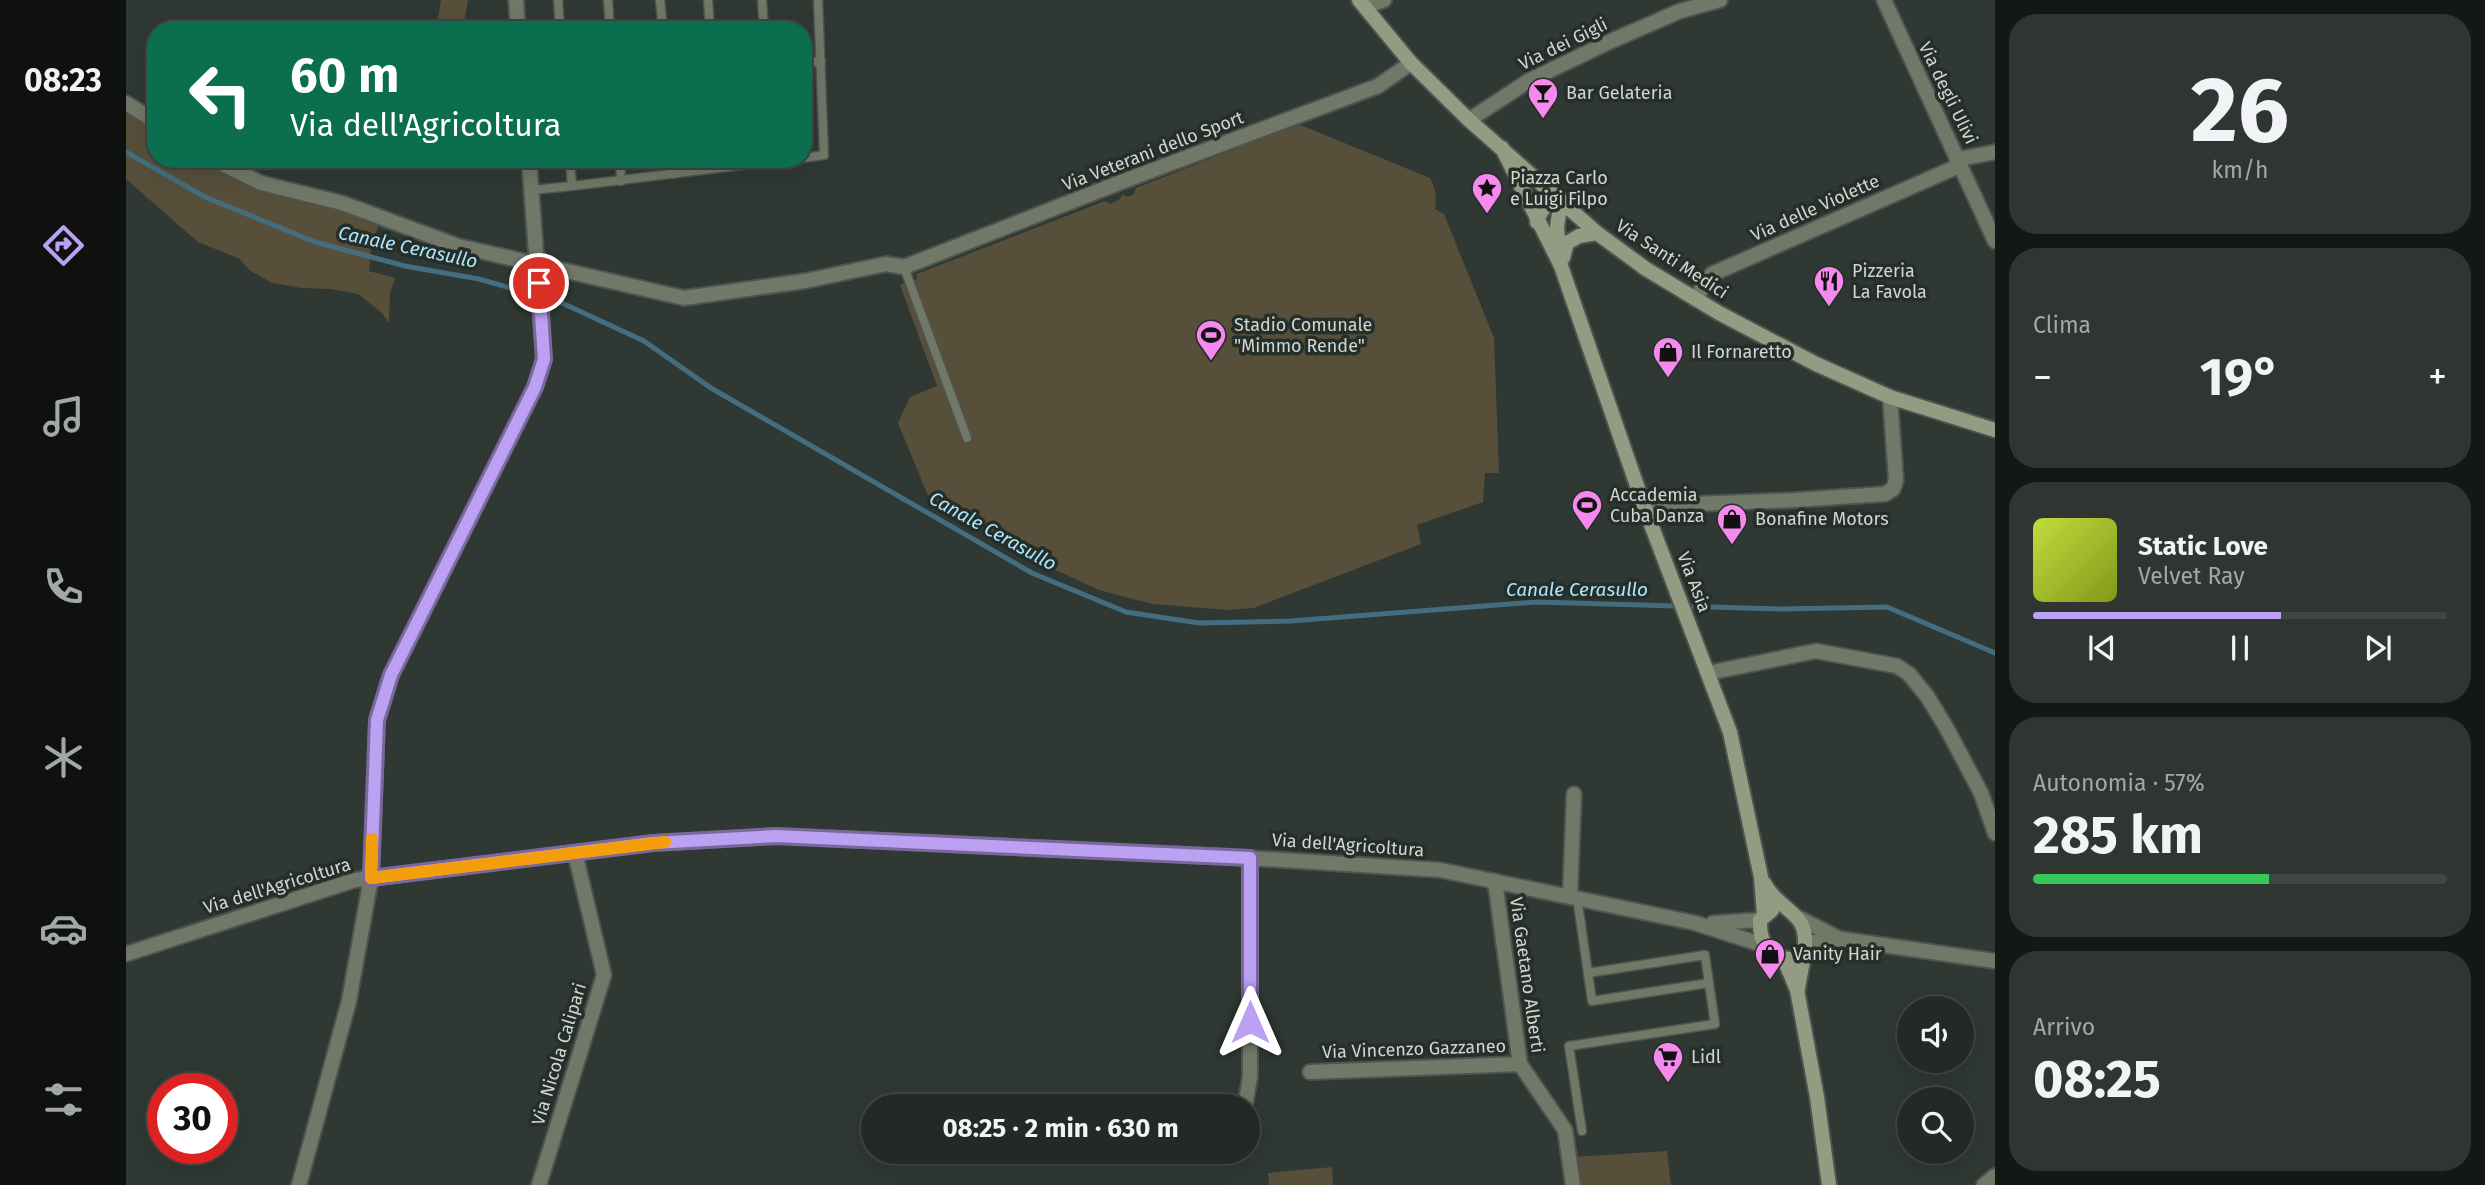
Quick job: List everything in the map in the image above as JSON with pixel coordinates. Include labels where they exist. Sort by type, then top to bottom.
[{"type":"street","points":[[516,0],[517,21]]},
{"type":"street","points":[[1362,4],[1384,0]]},
{"type":"street","name":"Via dei Gigli","points":[[1469,120],[1530,80],[1586,53],[1680,11],[1720,0]]},
{"type":"street","name":"Via degli Ulivi","points":[[1884,0],[1995,241]]},
{"type":"street","name":"Via Santi Medici","points":[[1362,4],[1411,64],[1469,120],[1597,233],[1646,269],[1695,299],[1816,364],[1890,397],[1995,430]]},
{"type":"street","name":"Via Veterani dello Sport","points":[[904,267],[1378,86],[1411,64]]},
{"type":"street","points":[[126,103],[147,116]]},
{"type":"street","name":"Via Asia","points":[[1502,148],[1561,266],[1644,506],[1730,732],[1761,877],[1762,917]]},
{"type":"street","name":"Via delle Violette","points":[[1695,299],[1712,274],[1960,162],[1995,152]]},
{"type":"street","points":[[230,168],[261,183],[342,203],[458,246],[684,298],[805,281],[886,264],[904,267]]},
{"type":"street","points":[[299,1185],[349,1001],[371,878],[377,720],[380,709],[391,675],[535,387],[544,359],[530,168]]},
{"type":"street","points":[[1537,222],[1542,209],[1548,203],[1561,200]]},
{"type":"street","name":"Via Asia","points":[[1561,200],[1557,227],[1561,266]]},
{"type":"street","points":[[1561,266],[1567,243],[1579,236],[1597,233]]},
{"type":"street","points":[[1644,506],[1885,494],[1892,489],[1896,480],[1890,397]]},
{"type":"street","points":[[1708,673],[1816,650],[1897,666],[1909,674],[1927,696],[1988,792],[1995,833]]},
{"type":"street","points":[[1573,897],[1574,794]]},
{"type":"street","name":"Via dell'Agricoltura","points":[[126,954],[355,880],[653,843],[776,836],[1250,858],[1440,870],[1695,923],[1766,946]]},
{"type":"street","name":"Via Nicola Calipari","points":[[539,1185],[604,975],[575,853]]},
{"type":"street","points":[[1247,1094],[1250,1077],[1250,858]]},
{"type":"street","name":"Via Asia","points":[[1761,877],[1773,897],[1792,914]]},
{"type":"street","name":"Via Gaetano Alberti","points":[[1495,881],[1520,1064],[1565,1130],[1573,1185]]},
{"type":"street","points":[[1829,1185],[1817,1097],[1797,990],[1784,959],[1773,953],[1760,938],[1762,917],[1773,909],[1792,914],[1841,939]]},
{"type":"street","points":[[1792,914],[1803,926],[1805,945],[1797,990]]},
{"type":"street","name":"Via dell'Agricoltura","points":[[1695,923],[1730,924],[1762,917]]},
{"type":"street","points":[[1805,945],[1841,939],[1995,961]]},
{"type":"street","points":[[1784,959],[1799,956],[1805,945]]},
{"type":"street","name":"Via Vincenzo Gazzaneo","points":[[1310,1072],[1520,1064]]},
{"type":"street","points":[[1984,1185],[1995,1176]]},
{"type":"lane","points":[[558,0],[559,21]]},
{"type":"lane","points":[[608,0],[609,21]]},
{"type":"lane","points":[[660,0],[662,21]]},
{"type":"lane","points":[[708,0],[709,21]]},
{"type":"lane","points":[[762,0],[763,21]]},
{"type":"lane","points":[[812,157],[824,155],[818,0]]},
{"type":"lane","points":[[812,62],[821,61]]},
{"type":"lane","points":[[571,168],[572,186]]},
{"type":"lane","points":[[620,168],[621,181]]},
{"type":"lane","points":[[673,168],[673,174]]},
{"type":"lane","points":[[531,190],[621,181],[702,168]]},
{"type":"lane","points":[[904,267],[967,438]]},
{"type":"lane","points":[[1573,897],[1592,1001],[1709,983]]},
{"type":"lane","points":[[1582,1131],[1569,1046],[1715,1024],[1705,955],[1588,973]]},
{"type":"shaded area","points":[[441,0],[468,0],[464,21],[438,21]]},
{"type":"shaded area","points":[[126,112],[147,124],[147,168],[215,168],[263,190],[308,204],[322,205],[379,224],[371,247],[369,271],[395,278],[390,293],[389,323],[381,312],[358,294],[272,283],[249,270],[240,259],[198,242],[126,179]]},
{"type":"shaded area","name":"Stadio Comunale \"Mimmo Rende\"","points":[[1298,124],[1430,178],[1432,182],[1436,193],[1435,209],[1444,214],[1494,338],[1499,473],[1485,473],[1483,502],[1417,525],[1421,544],[1254,608],[1228,610],[1152,604],[1099,590],[1045,565],[929,498],[898,423],[910,397],[937,386],[900,285],[917,279],[916,274],[1105,201],[1110,204],[1120,199],[1122,194],[1128,197],[1134,194],[1136,188]]},
{"type":"shaded area","points":[[1667,1151],[1671,1185],[1579,1185],[1574,1157]]},
{"type":"shaded area","points":[[1332,1167],[1333,1185],[1269,1185],[1268,1173]]},
{"type":"waterway","name":"Canale Cerasullo","points":[[126,152],[147,164]]},
{"type":"waterway","name":"Canale Cerasullo","points":[[154,168],[205,197],[315,242],[405,266],[479,279],[562,303],[644,341],[711,388],[1032,573],[1126,612],[1199,623],[1291,621],[1537,602],[1781,609],[1887,607],[1995,653]]},
{"type":"slow traffic","points":[[372,839],[371,878],[665,842]]},
{"type":"place","name":"Bar Gelateria","points":[[1543,120]]},
{"type":"place","name":"Piazza Carlo e Luigi Filpo","points":[[1487,215]]},
{"type":"place","name":"Pizzeria La Favola","points":[[1829,308]]},
{"type":"place","name":"Stadio Comunale \"Mimmo Rende\"","points":[[1211,362]]},
{"type":"place","name":"Il Fornaretto","points":[[1668,379]]},
{"type":"place","name":"Accademia Cuba Danza","points":[[1587,532]]},
{"type":"place","name":"Bonafine Motors","points":[[1732,546]]},
{"type":"place","name":"Vanity Hair","points":[[1770,981]]},
{"type":"place","name":"Lidl","points":[[1668,1084]]},
{"type":"route","points":[[539,283],[544,359],[535,387],[391,675],[377,720],[371,878],[653,843],[776,836],[1250,858],[1250,1022]]}]
